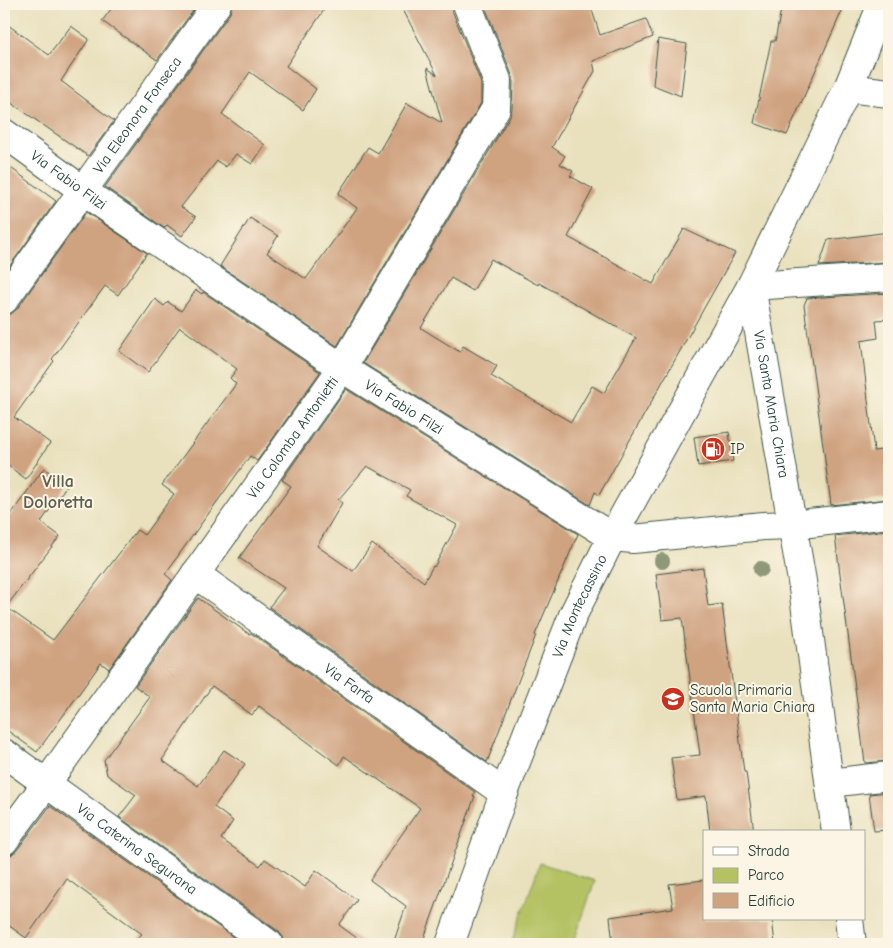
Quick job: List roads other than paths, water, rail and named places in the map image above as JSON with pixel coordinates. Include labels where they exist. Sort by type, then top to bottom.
[{"type":"street","name":"Via Eleonora Fonseca","points":[[4,300],[217,4]]},
{"type":"street","name":"Via Colomba Antonietti","points":[[4,841],[342,368],[496,108],[497,80],[467,4]]},
{"type":"street","points":[[882,4],[848,88],[751,286],[889,277]]},
{"type":"street","points":[[848,88],[889,93]]},
{"type":"street","name":"Via Fabio Filzi","points":[[4,133],[82,190],[342,368],[612,537],[633,539],[763,526],[792,525],[889,514]]},
{"type":"street","name":"Via Santa Maria Chiara","points":[[751,286],[802,581],[836,830]]},
{"type":"street","name":"Via Montecassino","points":[[450,944],[504,793],[573,615],[612,537],[751,286]]},
{"type":"street","name":"Via Farfa","points":[[195,574],[504,793]]},
{"type":"street","name":"Via Caterina Segurana","points":[[4,753],[269,944]]},
{"type":"street","points":[[830,783],[889,776]]},
{"type":"street","points":[[848,920],[852,944]]},
{"type":"place","name":"IP","points":[[713,449]]},
{"type":"place","name":"Scuola Primaria Santa Maria Chiara","points":[[673,699]]},
{"type":"district","name":"Villa Doloretta","points":[[58,491]]}]
